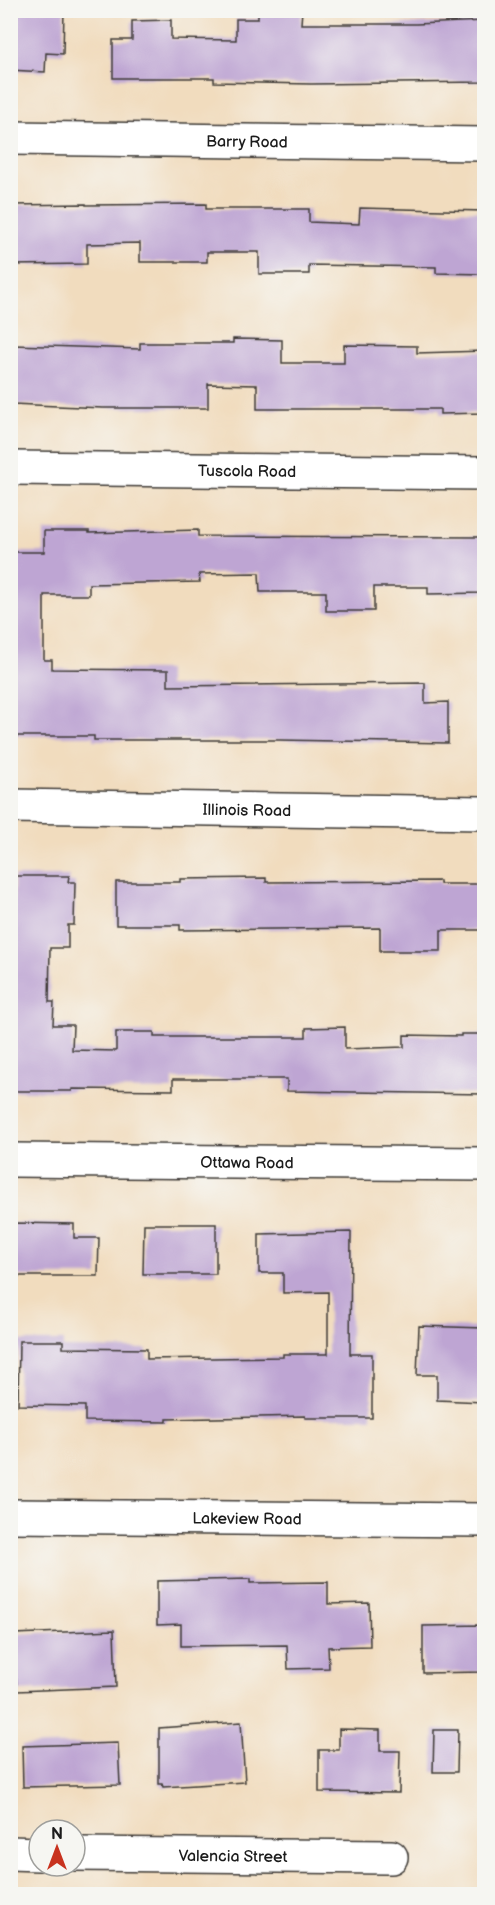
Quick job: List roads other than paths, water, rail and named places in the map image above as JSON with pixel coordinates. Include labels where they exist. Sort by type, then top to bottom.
[{"type":"street","name":"Barry Road","points":[[10,138],[484,144]]},
{"type":"street","name":"Tuscola Road","points":[[10,468],[484,473]]},
{"type":"street","name":"Illinois Road","points":[[10,806],[484,813]]},
{"type":"street","name":"Ottawa Road","points":[[10,1160],[484,1164]]},
{"type":"street","name":"Lakeview Road","points":[[10,1516],[484,1520]]},
{"type":"street","points":[[10,1853],[27,1854]]},
{"type":"street","name":"Valencia Street","points":[[87,1854],[391,1857]]}]
